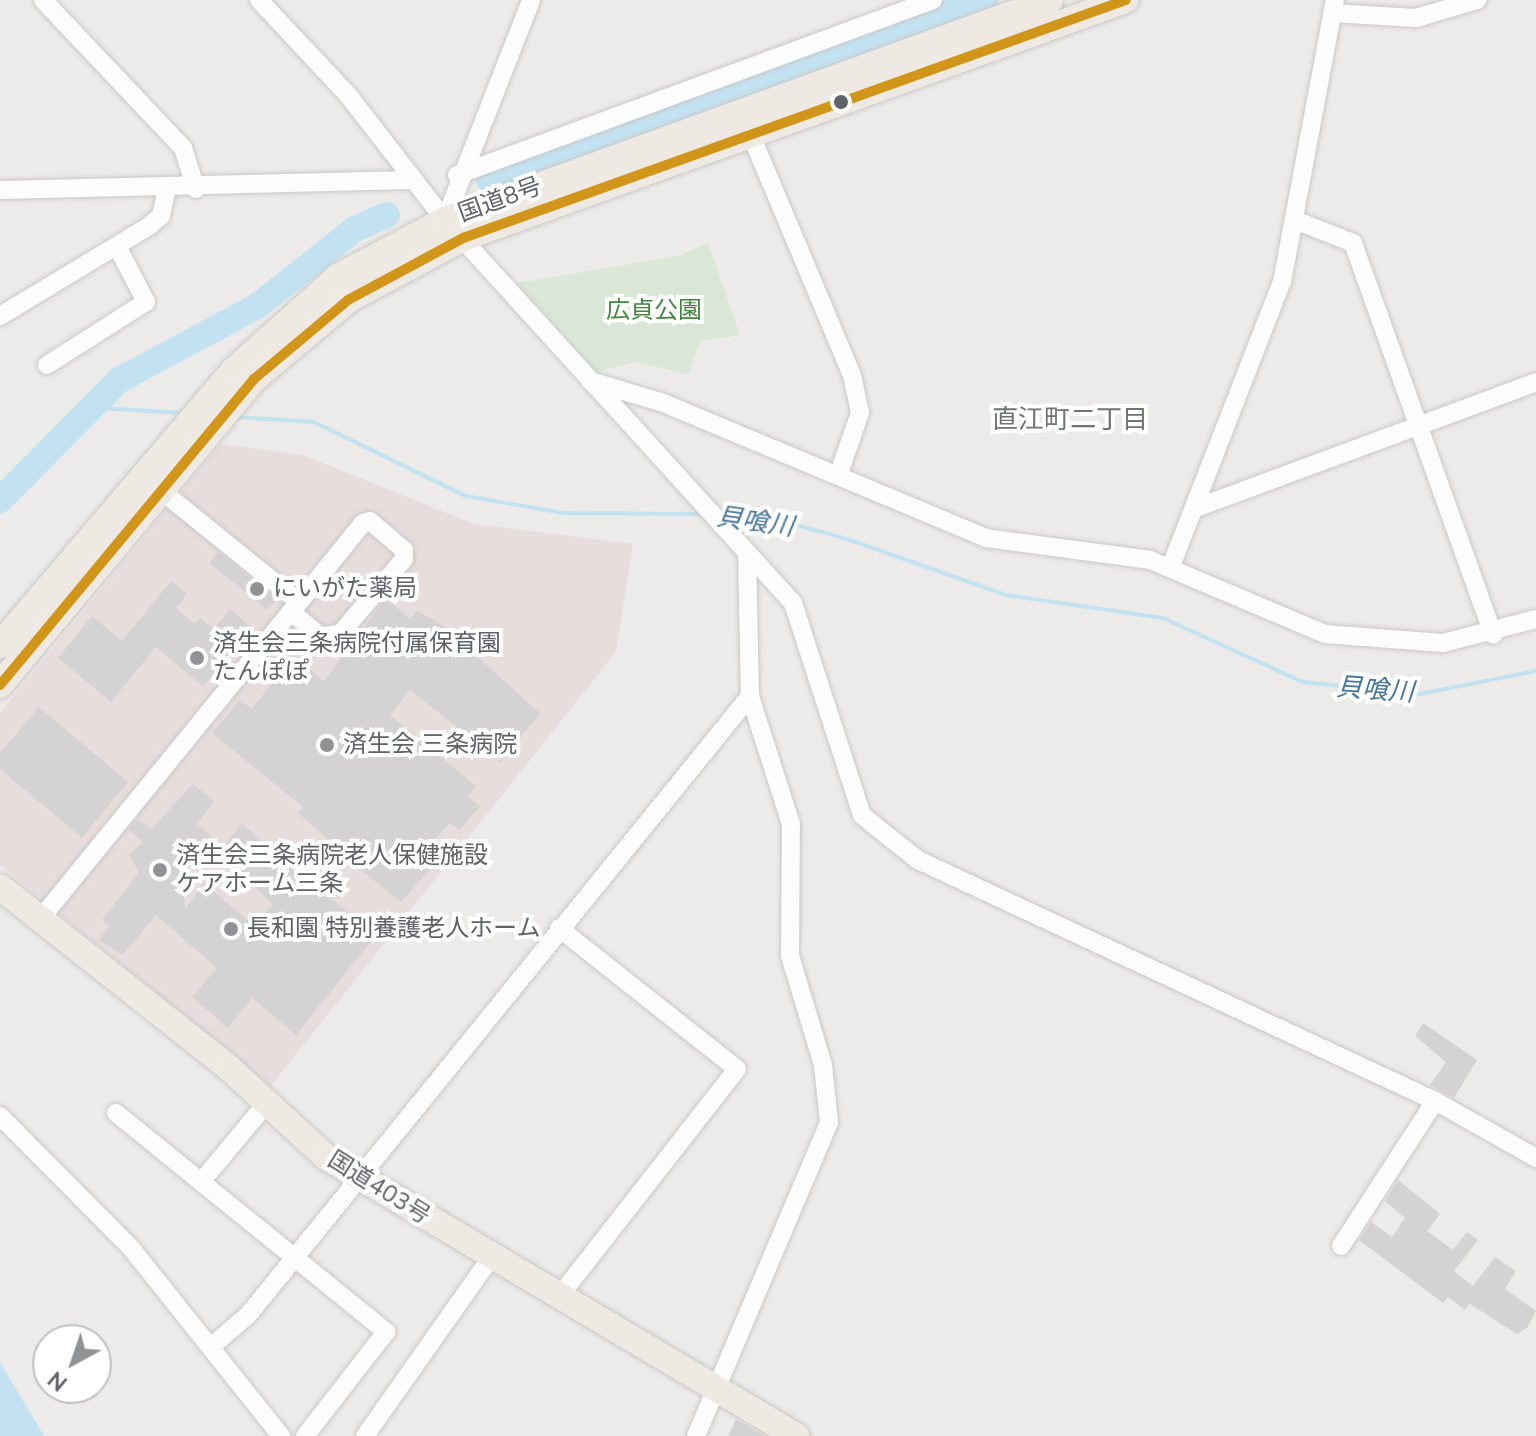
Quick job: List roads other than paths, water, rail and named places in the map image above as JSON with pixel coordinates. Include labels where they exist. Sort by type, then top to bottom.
[{"type":"highway","name":"国道8号","points":[[0,645],[244,375],[454,229],[1050,0]]},
{"type":"highway","name":"国道8号","points":[[454,229],[751,135],[1126,0]]},
{"type":"highway","name":"国道8号","points":[[0,685],[159,489],[179,448]]},
{"type":"highway","name":"国道403号","points":[[1,889],[41,918],[356,1177],[561,1294],[796,1436]]},
{"type":"street","points":[[43,0],[183,148],[196,189]]},
{"type":"street","points":[[259,0],[348,95],[411,180],[806,625],[862,815],[896,845],[1435,1101],[1536,1158]]},
{"type":"street","points":[[454,229],[457,175],[531,0]]},
{"type":"street","points":[[457,175],[933,0]]},
{"type":"street","points":[[1171,566],[1282,282],[1297,221],[1334,6],[1416,18],[1477,0]]},
{"type":"street","points":[[751,135],[852,375],[860,413],[839,473]]},
{"type":"street","points":[[4,186],[196,189],[411,180]]},
{"type":"street","points":[[0,316],[161,216],[167,187]]},
{"type":"street","points":[[1297,221],[1353,243],[1493,635]]},
{"type":"street","points":[[47,365],[146,302],[117,246]]},
{"type":"street","points":[[590,381],[839,473],[986,538],[1171,566],[1325,634],[1443,643],[1493,635],[1536,619]]},
{"type":"street","points":[[1196,508],[1536,382]]},
{"type":"street","points":[[41,918],[295,607],[363,523],[404,550],[404,559],[340,634],[320,636],[295,607],[159,489]]},
{"type":"street","points":[[696,1436],[829,1122],[823,1065],[790,956],[791,824],[750,696],[746,556]]},
{"type":"street","points":[[211,1347],[249,1314],[356,1177],[750,696]]},
{"type":"street","points":[[559,928],[737,1069],[561,1294]]},
{"type":"street","points":[[1341,1246],[1435,1101]]},
{"type":"street","points":[[201,1182],[266,1104]]},
{"type":"street","points":[[116,1113],[386,1332],[305,1436]]},
{"type":"street","points":[[0,1116],[131,1248],[281,1436]]},
{"type":"street","points":[[365,1436],[492,1256]]},
{"type":"water","points":[[0,1362],[44,1436],[0,1436]]},
{"type":"waterway","points":[[489,180],[985,0]]},
{"type":"waterway","points":[[0,500],[119,380],[256,307],[355,229],[387,215]]},
{"type":"waterway","name":"貝喰川","points":[[99,408],[183,413]]},
{"type":"waterway","name":"貝喰川","points":[[235,417],[314,422],[466,496],[563,513],[702,514]]},
{"type":"waterway","name":"貝喰川","points":[[723,516],[782,521],[847,539],[1006,595],[1163,618],[1303,682],[1420,694],[1536,671]]},
{"type":"place","name":"にいがた薬局","points":[[257,589]]},
{"type":"place","name":"済生会三条病院付属保育園 たんぽぽ","points":[[197,658]]},
{"type":"place","name":"済生会 三条病院","points":[[327,745]]},
{"type":"place","name":"済生会三条病院老人保健施設 ケアホーム三条","points":[[160,870]]},
{"type":"place","name":"長和園 特別養護老人ホーム","points":[[231,929]]},
{"type":"district","name":"直江町二丁目","points":[[1070,420]]},
{"type":"park label","name":"広貞公園","points":[[654,311]]}]
